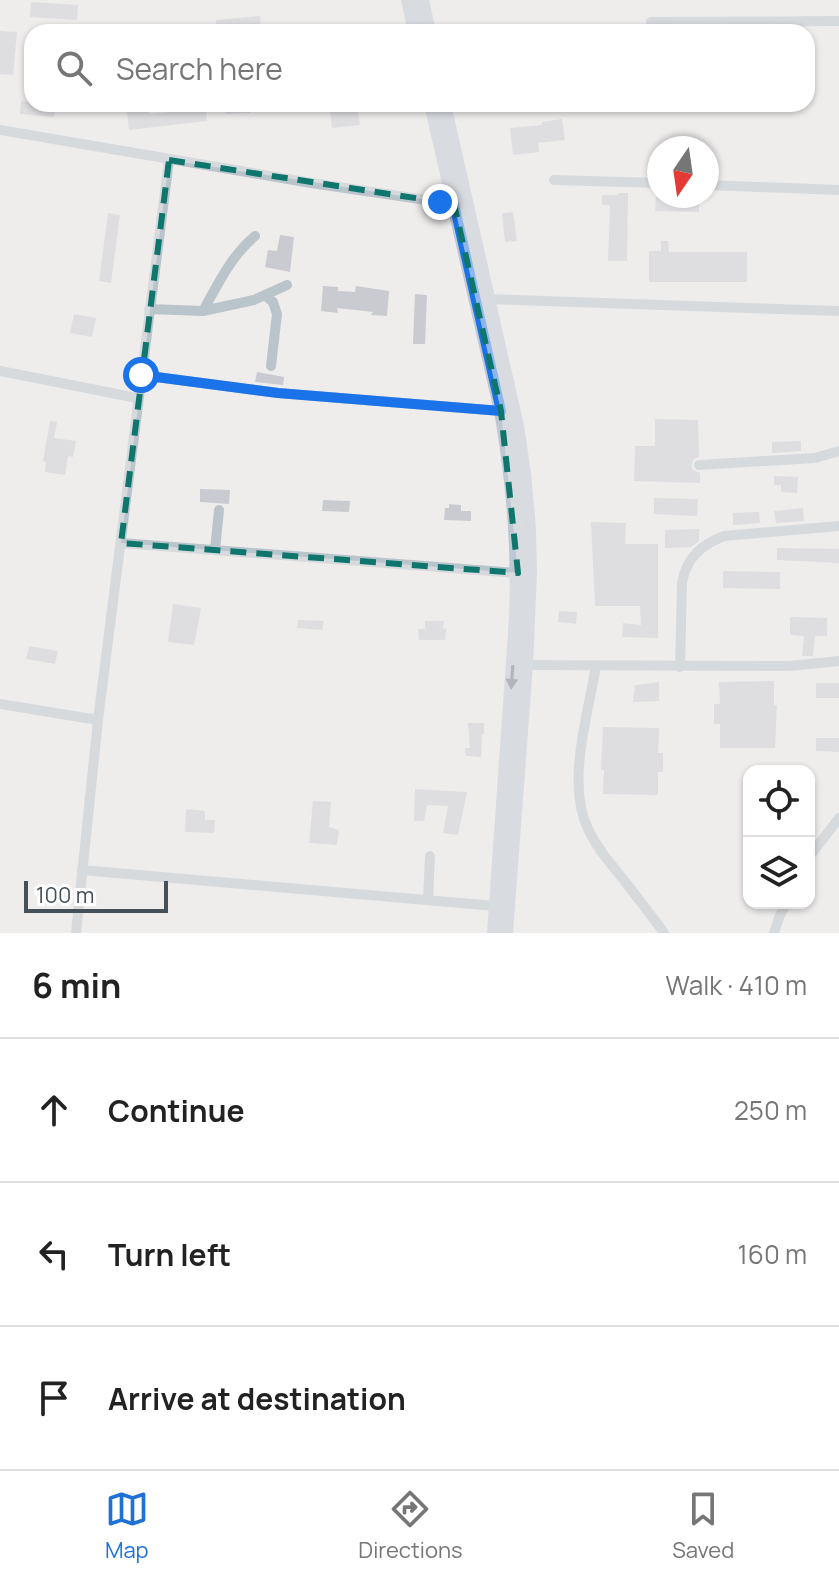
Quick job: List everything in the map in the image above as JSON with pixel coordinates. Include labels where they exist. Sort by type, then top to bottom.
[{"type":"main road","points":[[408,0],[413,24]]},
{"type":"main road","points":[[422,0],[427,24]]},
{"type":"main road","points":[[433,112],[454,204],[517,426],[529,528],[526,665],[506,933]]},
{"type":"main road","points":[[446,112],[482,299],[513,486],[518,573],[494,933]]},
{"type":"street","points":[[651,22],[839,21]]},
{"type":"street","points":[[0,130],[169,160],[454,204]]},
{"type":"street","points":[[76,933],[98,720],[169,160]]},
{"type":"street","points":[[554,180],[647,183]]},
{"type":"street","points":[[719,185],[839,190]]},
{"type":"street","points":[[203,311],[226,269],[255,236]]},
{"type":"street","points":[[149,309],[203,311],[254,300],[287,285]]},
{"type":"street","points":[[266,296],[273,302],[277,314],[271,366]]},
{"type":"street","points":[[482,299],[839,311]]},
{"type":"street","points":[[0,371],[137,398]]},
{"type":"street","points":[[141,375],[278,393],[501,411]]},
{"type":"street","points":[[699,465],[815,458],[839,451]]},
{"type":"street","points":[[215,550],[219,510]]},
{"type":"street","points":[[680,667],[682,583],[690,559],[712,541],[724,536],[839,526]]},
{"type":"street","points":[[121,543],[518,573]]},
{"type":"street","points":[[526,665],[789,666],[839,661]]},
{"type":"street","points":[[596,666],[580,766],[582,811],[598,848],[664,933]]},
{"type":"street","points":[[0,704],[98,720]]},
{"type":"street","points":[[815,849],[839,818]]},
{"type":"street","points":[[428,900],[430,856]]},
{"type":"street","points":[[82,870],[495,906]]},
{"type":"street","points":[[774,933],[784,909]]},
{"type":"highlighted area","points":[[169,160],[454,204],[501,411],[518,573],[121,543]]},
{"type":"building","points":[[31,2],[78,5],[77,20],[30,17]]},
{"type":"building","points":[[260,16],[260,24],[216,24],[216,20]]},
{"type":"building","points":[[0,31],[17,32],[13,75],[0,74]]},
{"type":"building","points":[[21,101],[24,101],[24,112],[55,112],[54,117],[20,114]]},
{"type":"building","points":[[127,112],[206,112],[207,121],[129,130]]},
{"type":"building","points":[[330,112],[358,112],[360,125],[332,128]]},
{"type":"building","points":[[562,119],[565,140],[538,143],[539,152],[513,155],[510,128],[542,125],[542,122]]},
{"type":"building","points":[[628,193],[627,261],[608,261],[610,205],[602,205],[602,195]]},
{"type":"building","points":[[655,208],[699,208],[699,212],[655,211]]},
{"type":"building","points":[[513,212],[517,241],[505,242],[502,213]]},
{"type":"building","points":[[108,213],[120,215],[111,283],[99,281]]},
{"type":"building","points":[[280,235],[294,237],[290,272],[265,267],[268,250],[277,251]]},
{"type":"building","points":[[661,241],[668,241],[669,252],[747,252],[747,282],[649,282],[649,251],[661,251]]},
{"type":"building","points":[[323,286],[338,287],[338,291],[355,292],[356,286],[389,291],[387,316],[337,308],[338,313],[321,311]]},
{"type":"building","points":[[415,294],[427,295],[425,344],[413,344]]},
{"type":"building","points":[[74,314],[96,318],[92,337],[70,333]]},
{"type":"building","points":[[257,372],[284,377],[283,385],[255,382]]},
{"type":"building","points":[[655,419],[698,420],[699,457],[691,465],[693,470],[700,473],[700,483],[634,481],[635,446],[655,446]]},
{"type":"building","points":[[50,421],[57,422],[54,438],[76,441],[73,457],[68,456],[65,475],[45,472],[46,462],[43,461]]},
{"type":"building","points":[[801,441],[801,451],[772,453],[772,442]]},
{"type":"building","points":[[774,476],[798,477],[797,493],[781,492],[781,485],[774,485]]},
{"type":"building","points":[[200,489],[230,490],[229,504],[200,502]]},
{"type":"building","points":[[654,498],[698,499],[697,516],[654,514]]},
{"type":"building","points":[[323,500],[350,501],[349,512],[322,511]]},
{"type":"building","points":[[449,504],[461,505],[461,511],[471,511],[471,521],[444,520],[445,508],[449,508]]},
{"type":"building","points":[[803,508],[804,521],[776,523],[774,511]]},
{"type":"building","points":[[759,512],[760,523],[733,525],[733,513]]},
{"type":"building","points":[[591,522],[626,523],[625,544],[658,544],[658,638],[622,637],[623,623],[641,625],[640,606],[595,606]]},
{"type":"building","points":[[699,529],[699,541],[691,547],[665,548],[665,530]]},
{"type":"building","points":[[777,548],[839,549],[839,563],[777,560]]},
{"type":"building","points":[[723,571],[780,572],[780,589],[723,588]]},
{"type":"building","points":[[173,604],[201,608],[194,645],[168,642]]},
{"type":"building","points":[[559,611],[577,612],[576,624],[558,622]]},
{"type":"building","points":[[790,617],[827,618],[827,636],[815,636],[813,656],[802,656],[804,636],[790,635]]},
{"type":"building","points":[[298,620],[324,621],[322,630],[297,628]]},
{"type":"building","points":[[425,621],[444,621],[445,640],[419,640],[418,629],[425,629]]},
{"type":"building","points":[[29,646],[58,651],[55,664],[26,659]]},
{"type":"building","points":[[774,681],[774,705],[777,705],[775,748],[720,748],[720,724],[714,724],[714,704],[720,704],[719,682]]},
{"type":"building","points":[[659,682],[659,701],[633,702],[635,685]]},
{"type":"building","points":[[816,683],[839,683],[839,698],[816,698]]},
{"type":"building","points":[[468,723],[484,723],[481,757],[466,756],[465,748],[470,748]]},
{"type":"building","points":[[603,727],[659,728],[658,753],[663,753],[663,772],[658,772],[658,795],[603,794]]},
{"type":"building","points":[[816,738],[839,738],[839,752],[816,751]]},
{"type":"building","points":[[415,789],[467,792],[458,835],[443,833],[448,806],[427,805],[424,821],[414,821]]},
{"type":"building","points":[[313,801],[331,802],[329,827],[339,830],[337,845],[309,843]]},
{"type":"building","points":[[186,809],[205,811],[205,820],[215,820],[214,833],[185,832]]},
{"type":"route","points":[[141,375],[278,393],[501,411],[454,204],[440,202]]}]
